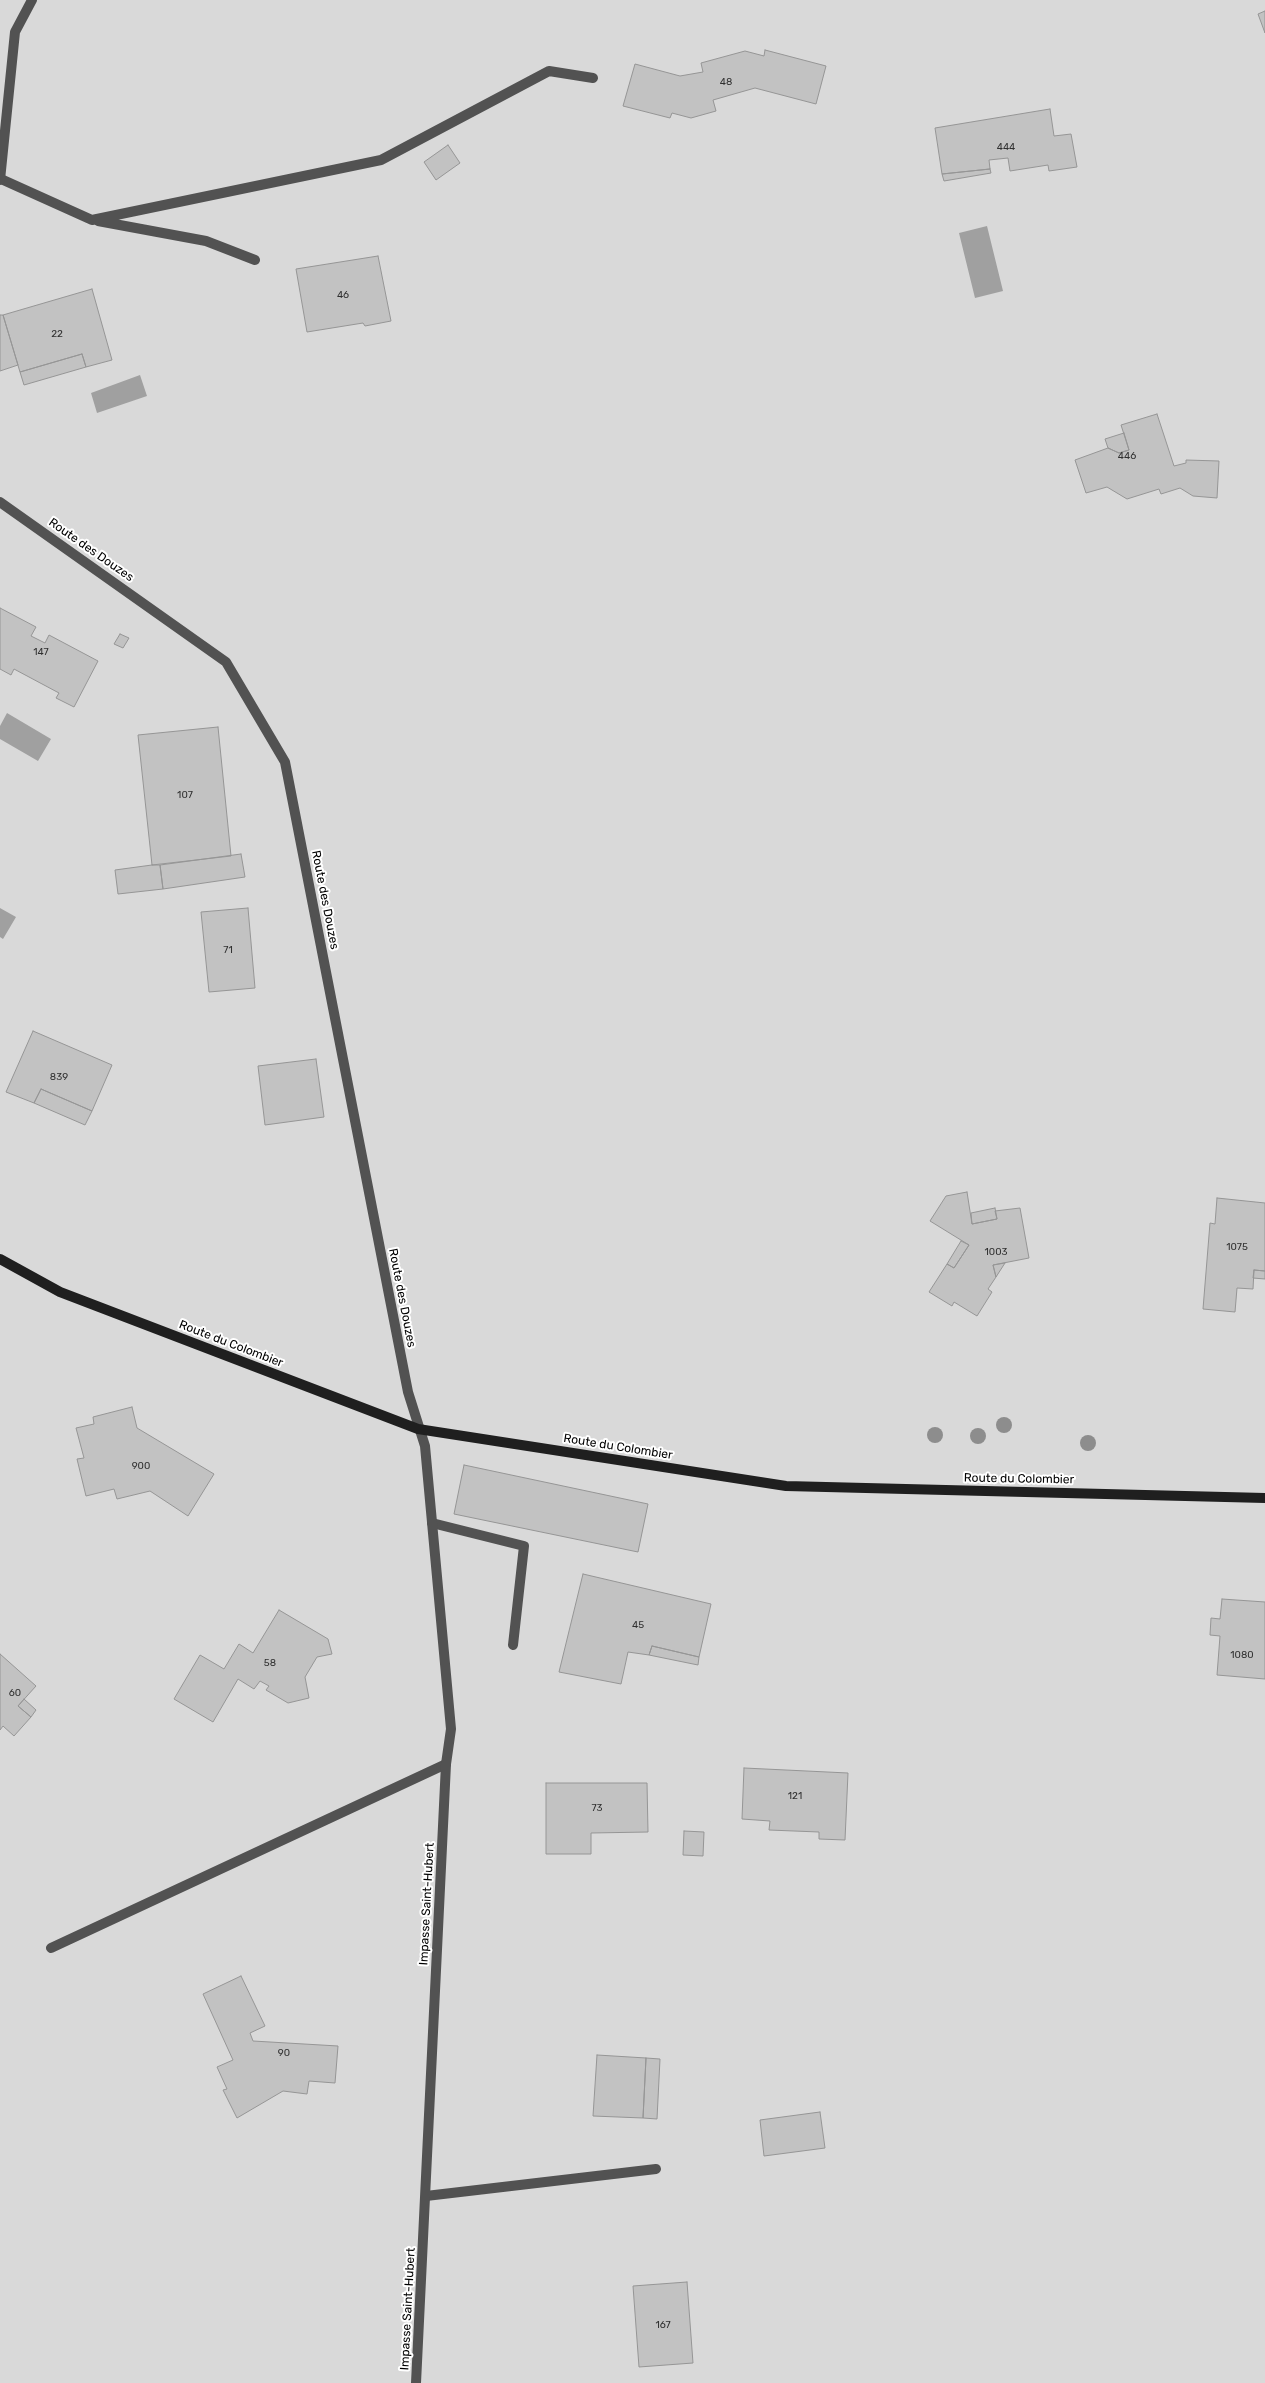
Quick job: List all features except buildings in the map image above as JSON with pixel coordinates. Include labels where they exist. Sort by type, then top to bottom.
[{"type":"street","points":[[32,0],[15,32],[0,180],[92,220],[206,241],[255,260]]},
{"type":"street","points":[[92,220],[381,160],[549,71],[593,78]]},
{"type":"street","name":"Route des Douzes","points":[[0,502],[226,662],[285,762],[408,1392],[418,1429]]},
{"type":"street","name":"Route du Colombier","points":[[0,1259],[60,1292],[418,1429],[786,1486],[1265,1498]]},
{"type":"street","name":"Impasse Saint-Hubert","points":[[416,2383],[446,1764],[451,1729],[425,1446],[418,1429]]},
{"type":"street","points":[[432,1522],[524,1546],[513,1645]]},
{"type":"street","points":[[51,1948],[446,1764]]},
{"type":"street","points":[[426,2196],[656,2169]]},
{"type":"shaded area","points":[[0,0],[1265,0],[1265,2383],[0,2383]]},
{"type":"shaded area","points":[[987,226],[1003,291],[975,298],[959,233]]},
{"type":"shaded area","points":[[140,375],[147,396],[97,413],[91,393]]},
{"type":"shaded area","points":[[7,713],[51,739],[38,761],[0,739],[0,726]]},
{"type":"shaded area","points":[[0,908],[16,917],[3,939],[0,937]]}]
